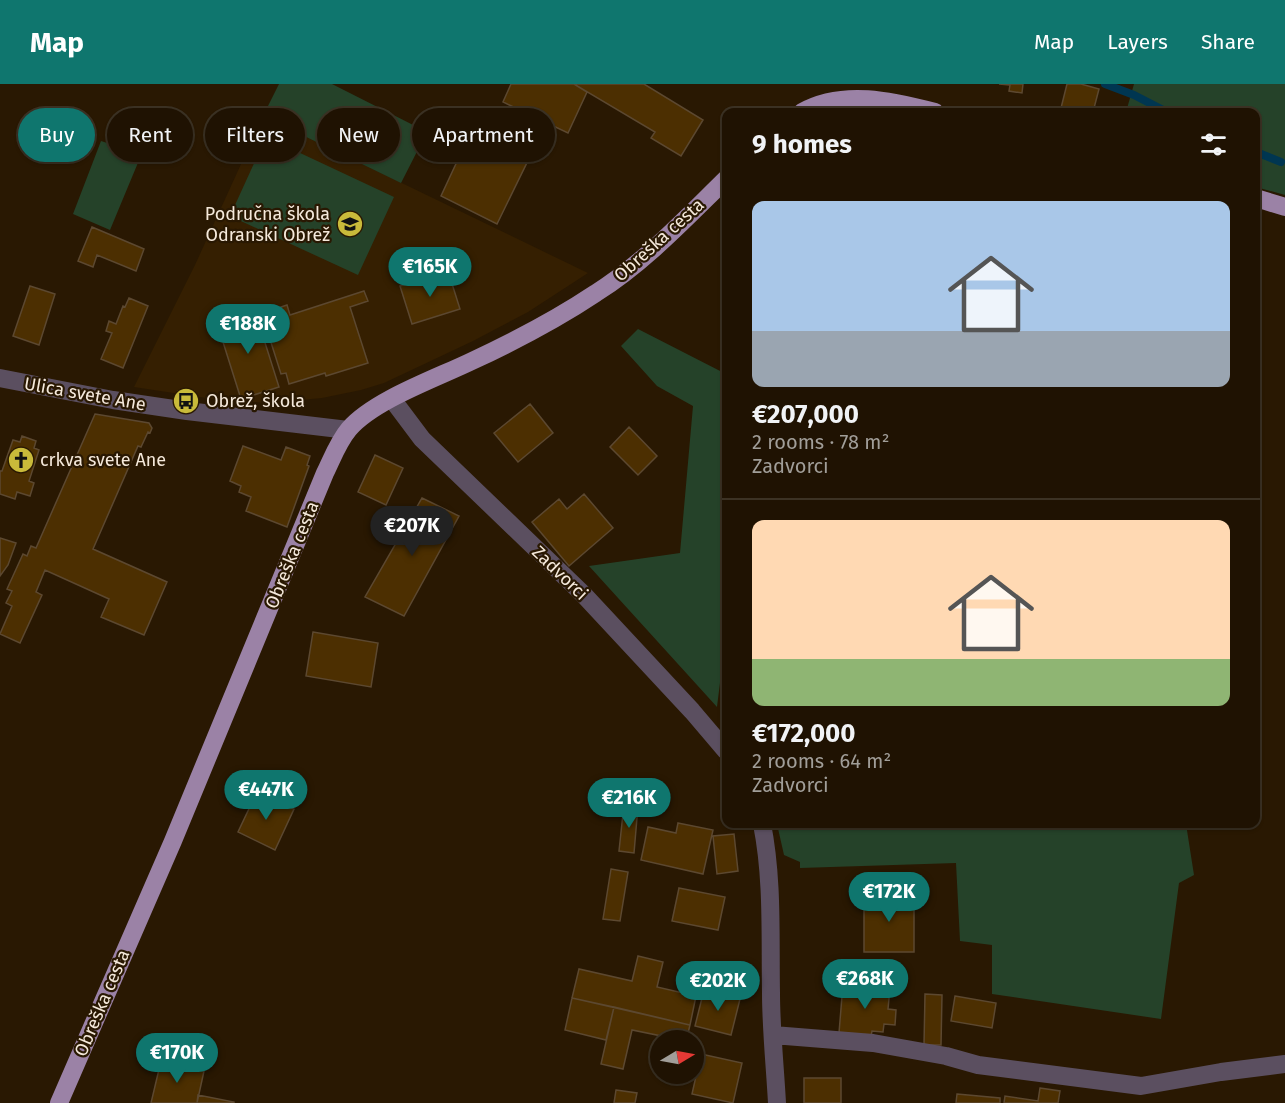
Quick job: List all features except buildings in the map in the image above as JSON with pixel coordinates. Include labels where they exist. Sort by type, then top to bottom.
[{"type":"main road","points":[[812,108],[827,102],[845,99],[884,101],[916,108]]},
{"type":"main road","name":"Obreška cesta","points":[[60,1103],[178,830],[325,474],[336,449],[348,430],[372,410],[501,348],[598,292],[630,269],[671,233],[722,182]]},
{"type":"main road","points":[[1260,199],[1285,207]]},
{"type":"street","name":"Ulica svete Ane","points":[[0,378],[63,391],[176,409],[348,430]]},
{"type":"street","name":"Zadvorci","points":[[392,399],[422,439],[584,595],[722,746]]},
{"type":"street","points":[[763,828],[771,885],[771,997],[777,1103]]},
{"type":"street","points":[[773,1035],[873,1043],[946,1056],[978,1065],[1141,1086],[1285,1064]]},
{"type":"shaded area","name":"Područna škola Odranski Obrež","points":[[305,136],[317,142],[317,162],[358,162],[588,273],[528,312],[384,383],[322,398],[268,403],[213,399],[134,387],[195,265],[242,162],[305,162]]},
{"type":"green space","points":[[279,84],[332,84],[380,108],[317,108],[317,142],[305,136],[305,108],[267,108]]},
{"type":"green space","points":[[1134,84],[1285,84],[1285,195],[1260,188],[1260,108],[1127,108]]},
{"type":"green space","points":[[400,118],[412,124],[412,161],[401,183],[358,162],[400,162]]},
{"type":"green space","points":[[101,141],[107,143],[107,162],[138,162],[110,230],[73,214],[93,162],[95,162]]},
{"type":"green space","points":[[305,155],[394,197],[358,275],[230,216],[255,162],[305,162]]},
{"type":"green space","points":[[638,329],[722,372],[722,666],[717,707],[589,566],[680,553],[693,406],[657,386],[621,346]]},
{"type":"green space","points":[[778,828],[1187,828],[1194,875],[1179,883],[1161,1019],[992,994],[992,945],[960,941],[956,863],[800,868],[800,862],[784,855]]},
{"type":"waterway","points":[[1105,84],[1159,108]]},
{"type":"waterway","points":[[1260,154],[1281,162]]},
{"type":"place","name":"Područna škola Odranski Obrež","points":[[350,224]]},
{"type":"place","name":"Obrež, škola","points":[[186,401]]},
{"type":"place","name":"crkva svete Ane","points":[[21,460]]}]
